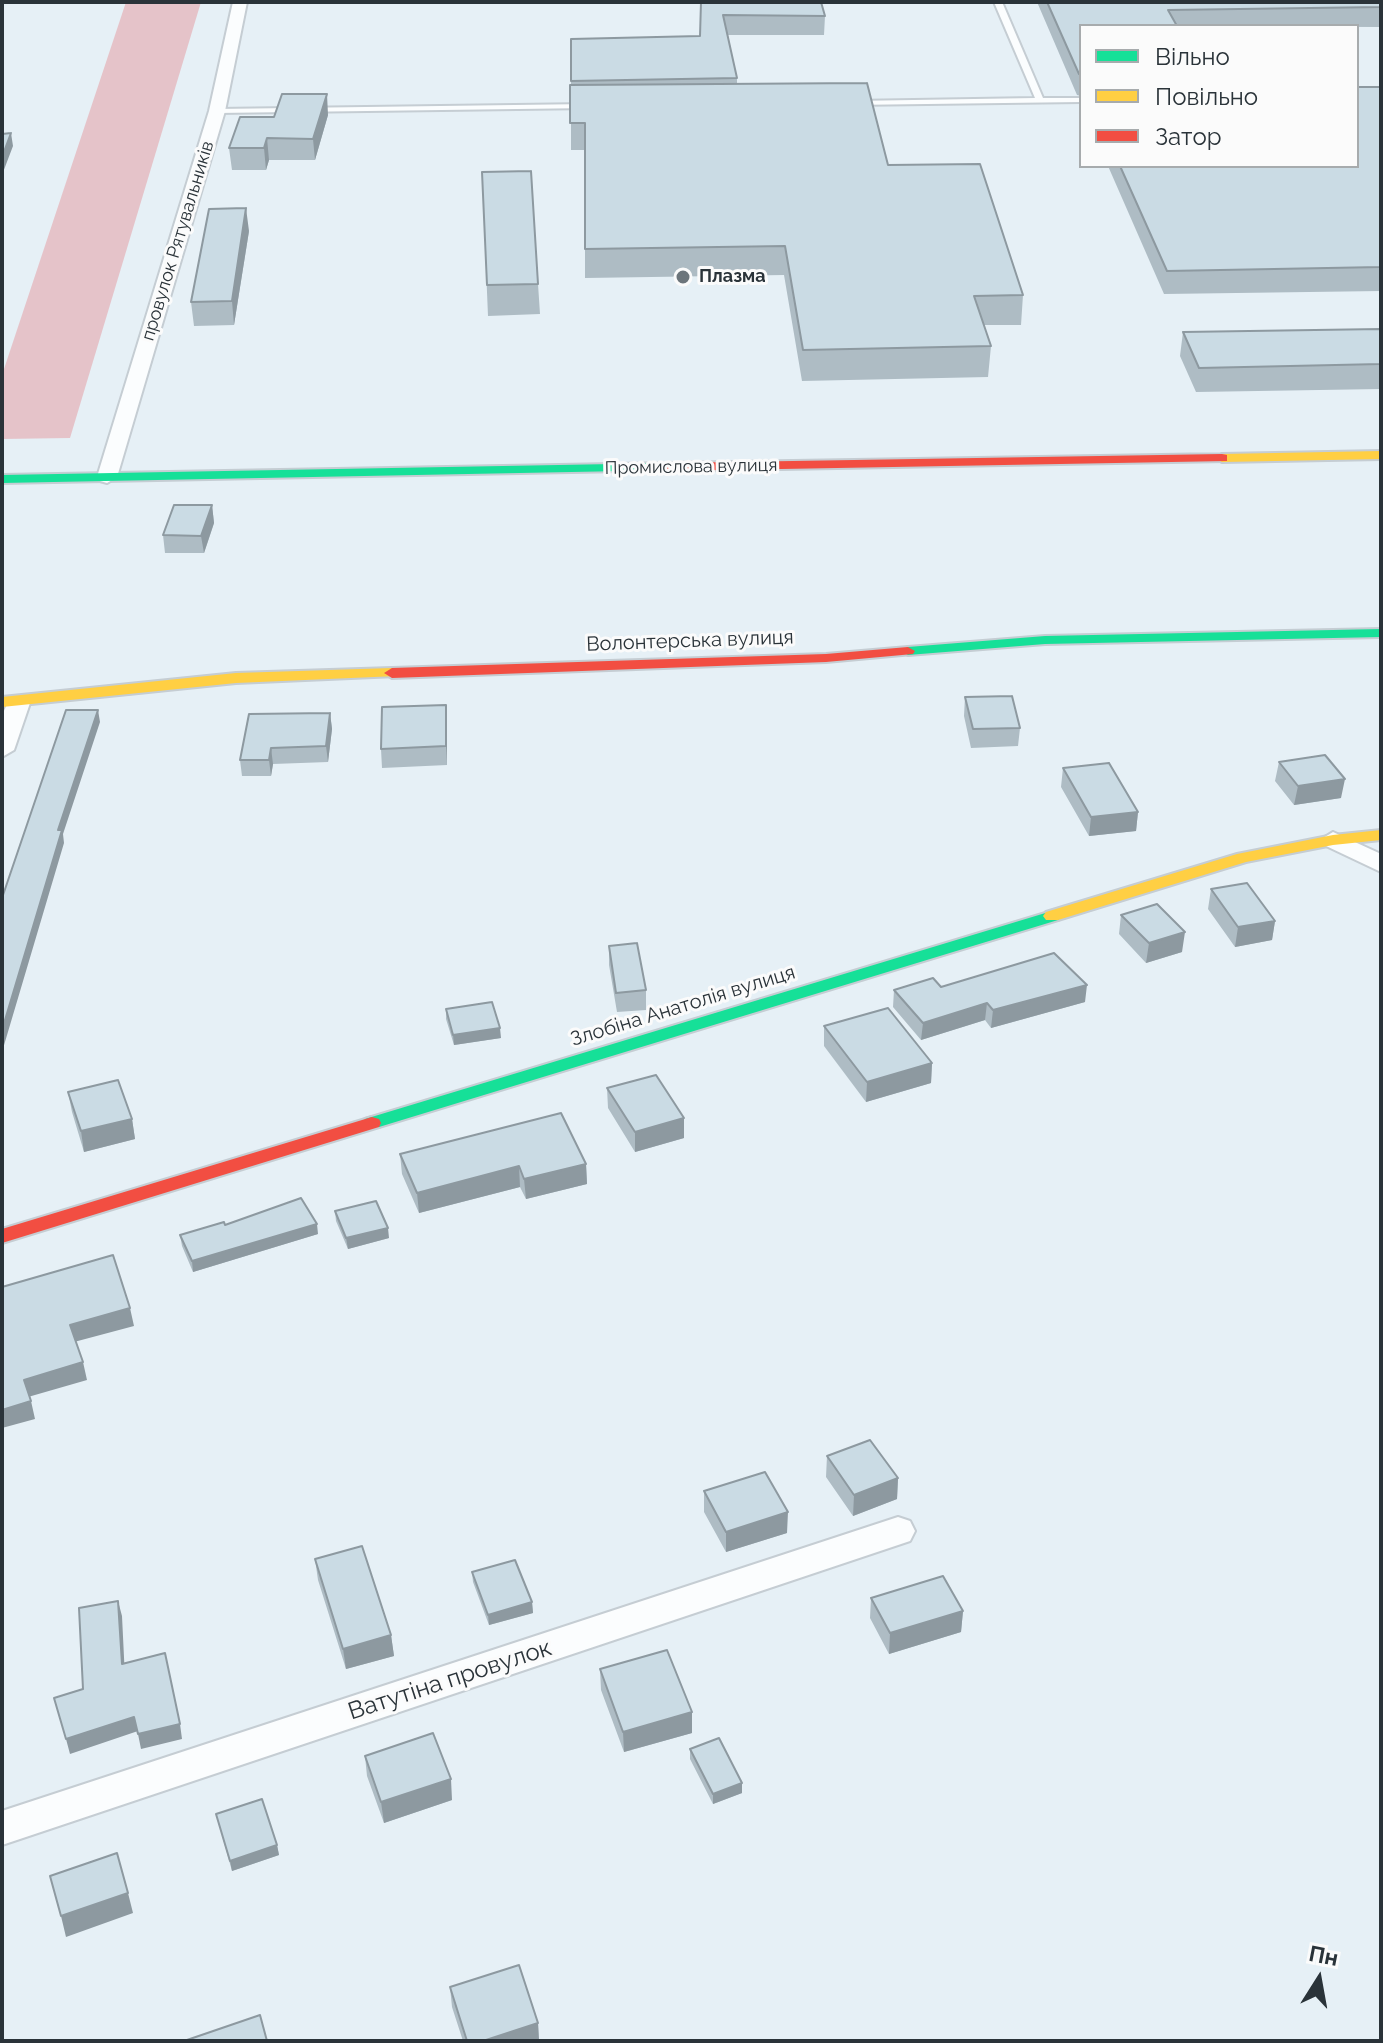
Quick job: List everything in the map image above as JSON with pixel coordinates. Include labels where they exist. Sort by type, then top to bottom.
[{"type":"street","name":"провулок Рятувальників","points":[[107,477],[217,111],[240,2]]},
{"type":"street","name":"Промислова вулиця","points":[[2,479],[1381,455]]},
{"type":"street","name":"Волонтерська вулиця","points":[[10,703],[236,678],[826,658],[1045,640],[1381,633]]},
{"type":"street","points":[[2,750],[10,703]]},
{"type":"street","name":"Злобіна Анатолія вулиця","points":[[2,1236],[1243,858],[1333,840],[1381,835]]},
{"type":"street","points":[[1333,840],[1381,864]]},
{"type":"street","name":"Ватутіна провулок","points":[[2,1828],[898,1531]]},
{"type":"lane","points":[[998,2],[1040,100]]},
{"type":"lane","points":[[834,103],[1079,100]]},
{"type":"lane","points":[[217,111],[597,106]]},
{"type":"shaded area","points":[[126,2],[201,2],[70,438],[2,439],[2,375]]},
{"type":"building","points":[[701,2],[821,2],[825,16],[723,15],[737,78],[571,81],[571,39],[700,36]]},
{"type":"building","points":[[1047,2],[1381,2],[1381,7],[1168,10],[1176,24],[1079,24],[1079,74]]},
{"type":"building","points":[[867,83],[888,165],[980,164],[1023,295],[974,296],[991,346],[803,350],[785,246],[585,249],[585,123],[570,123],[570,85]]},
{"type":"building","points":[[1359,87],[1381,87],[1381,267],[1167,271],[1121,168],[1359,168]]},
{"type":"building","points":[[282,94],[327,94],[313,139],[267,138],[264,148],[229,148],[240,117],[274,117]]},
{"type":"building","points":[[11,133],[2,157],[2,134]]},
{"type":"building","points":[[531,171],[538,284],[487,285],[482,172]]},
{"type":"building","points":[[246,208],[232,301],[191,302],[209,209]]},
{"type":"building","points":[[1381,329],[1381,364],[1199,368],[1183,332]]},
{"type":"building","points":[[174,505],[212,505],[201,536],[163,535]]},
{"type":"building","points":[[1012,696],[1020,728],[973,729],[965,697]]},
{"type":"building","points":[[446,705],[446,746],[381,749],[382,707]]},
{"type":"building","points":[[66,710],[98,710],[58,830],[62,830],[2,1030],[2,898]]},
{"type":"building","points":[[330,713],[326,746],[271,748],[269,760],[240,760],[249,714]]},
{"type":"building","points":[[1325,755],[1345,779],[1298,786],[1279,762]]},
{"type":"building","points":[[1109,763],[1138,812],[1091,817],[1063,768]]},
{"type":"building","points":[[1247,883],[1275,921],[1238,927],[1211,889]]},
{"type":"building","points":[[1157,904],[1185,932],[1149,943],[1121,915]]},
{"type":"building","points":[[637,943],[646,990],[616,993],[609,946]]},
{"type":"building","points":[[1054,953],[1087,985],[993,1010],[987,1003],[923,1023],[894,990],[933,978],[941,987]]},
{"type":"building","points":[[492,1002],[500,1028],[453,1035],[446,1009]]},
{"type":"building","points":[[888,1008],[932,1063],[867,1082],[824,1026]]},
{"type":"building","points":[[656,1075],[684,1118],[635,1132],[607,1088]]},
{"type":"building","points":[[118,1080],[132,1119],[81,1131],[68,1092]]},
{"type":"building","points":[[561,1113],[586,1164],[524,1179],[519,1166],[417,1193],[400,1154]]},
{"type":"building","points":[[301,1198],[317,1224],[192,1261],[180,1235],[224,1222],[225,1225]]},
{"type":"building","points":[[376,1201],[388,1228],[346,1238],[335,1211]]},
{"type":"building","points":[[113,1255],[130,1308],[70,1325],[83,1362],[24,1380],[31,1401],[2,1410],[2,1287]]},
{"type":"building","points":[[870,1440],[898,1478],[854,1495],[827,1456]]},
{"type":"building","points":[[765,1472],[788,1512],[726,1532],[704,1491]]},
{"type":"building","points":[[362,1546],[391,1635],[343,1649],[315,1559]]},
{"type":"building","points":[[515,1560],[532,1602],[488,1615],[472,1572]]},
{"type":"building","points":[[943,1576],[963,1611],[890,1633],[871,1598]]},
{"type":"building","points":[[118,1601],[122,1664],[165,1653],[180,1724],[138,1734],[134,1717],[66,1739],[54,1698],[83,1689],[79,1608]]},
{"type":"building","points":[[667,1650],[692,1712],[623,1732],[600,1669]]},
{"type":"building","points":[[433,1733],[451,1779],[381,1802],[365,1756]]},
{"type":"building","points":[[719,1738],[742,1783],[713,1794],[690,1749]]},
{"type":"building","points":[[262,1799],[277,1845],[230,1861],[216,1814]]},
{"type":"building","points":[[117,1853],[128,1893],[61,1916],[50,1876]]},
{"type":"building","points":[[519,1965],[538,2023],[483,2041],[467,2041],[450,1987]]},
{"type":"building","points":[[260,2015],[267,2041],[184,2041]]},
{"type":"traffic: fast","points":[[2,479],[670,467]]},
{"type":"traffic: fast","points":[[908,651],[1045,640],[1381,633]]},
{"type":"traffic: fast","points":[[372,1123],[1052,916]]},
{"type":"traffic: slow","points":[[1222,458],[1381,455]]},
{"type":"traffic: slow","points":[[2,702],[236,678],[392,673]]},
{"type":"traffic: slow","points":[[1052,916],[1243,858],[1333,840],[1381,835]]},
{"type":"traffic: jam","points":[[670,467],[1222,458]]},
{"type":"traffic: jam","points":[[392,673],[826,658],[908,651]]},
{"type":"traffic: jam","points":[[2,1236],[372,1123]]},
{"type":"place","name":"Плазма","points":[[683,277]]}]
